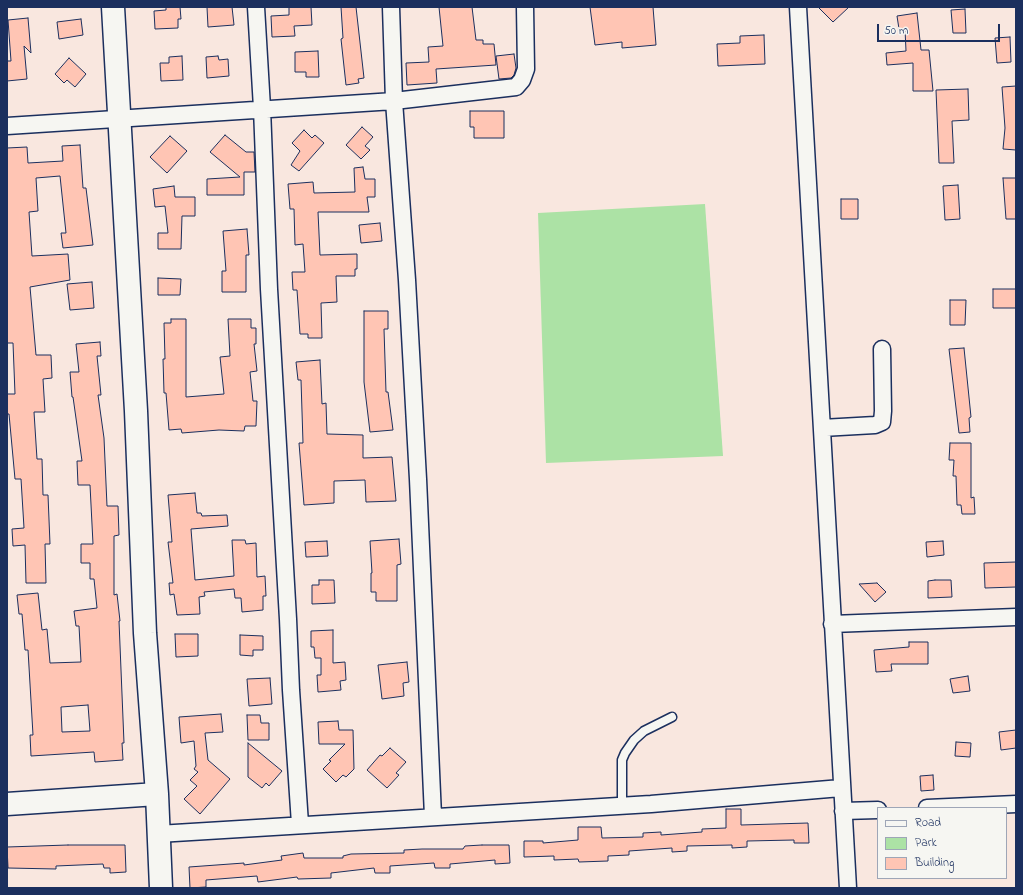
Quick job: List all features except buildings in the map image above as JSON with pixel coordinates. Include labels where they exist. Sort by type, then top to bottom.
[{"type":"street","points":[[113,7],[121,117],[136,411],[145,633],[157,794],[161,888]]},
{"type":"street","points":[[256,7],[291,690],[300,824]]},
{"type":"street","points":[[391,7],[394,101],[407,280],[418,471],[433,816]]},
{"type":"street","points":[[7,126],[121,117],[394,101],[516,87],[522,80],[526,69],[525,7]]},
{"type":"street","points":[[798,7],[841,788],[848,888]]},
{"type":"street","points":[[822,428],[868,426],[882,422],[884,411],[882,348]]},
{"type":"street","points":[[832,624],[1016,617]]},
{"type":"street","points":[[158,834],[622,805],[841,788]]},
{"type":"street","points":[[7,804],[157,794]]},
{"type":"street","points":[[948,807],[1016,804]]},
{"type":"street","points":[[843,811],[877,810]]},
{"type":"lane","points":[[622,805],[622,760],[625,753],[634,740],[644,731],[672,717]]},
{"type":"green space","points":[[705,204],[723,456],[546,463],[538,213]]}]
